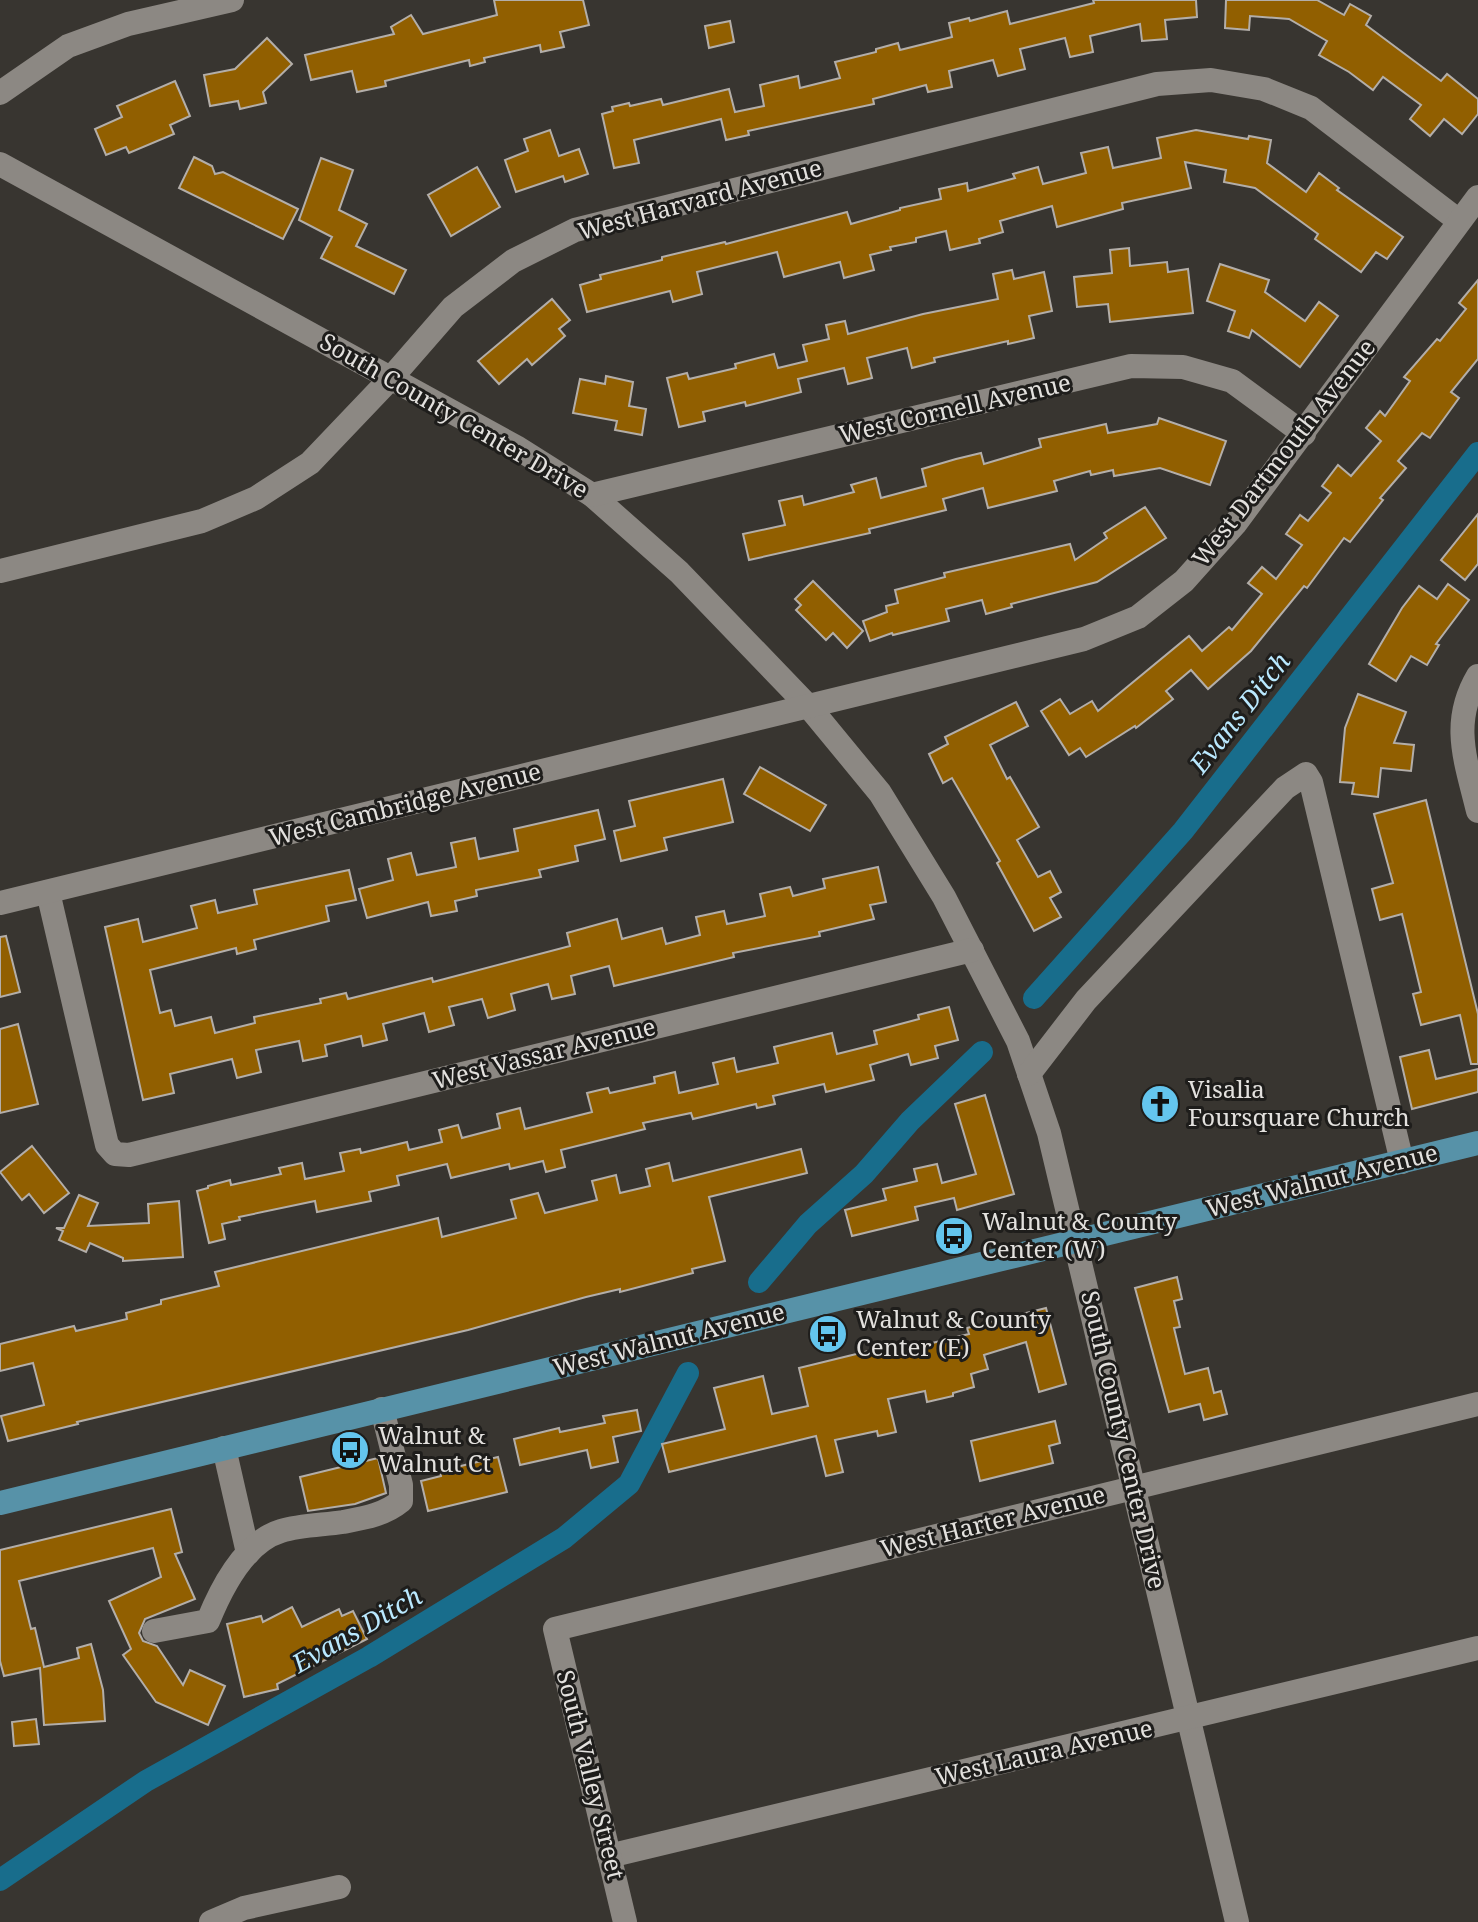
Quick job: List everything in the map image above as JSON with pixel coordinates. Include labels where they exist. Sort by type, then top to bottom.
[{"type":"main road","name":"West Walnut Avenue","points":[[0,1503],[1478,1143]]},
{"type":"street","points":[[0,93],[68,46],[128,24],[232,0]]},
{"type":"street","name":"West Harvard Avenue","points":[[0,571],[202,521],[256,498],[310,463],[453,307],[513,261],[575,230],[1157,84],[1211,80],[1264,89],[1311,108],[1459,221]]},
{"type":"street","name":"South County Center Drive","points":[[0,164],[392,377],[516,447],[592,495],[679,572],[810,708],[880,793],[944,897],[1018,1041],[1049,1133],[1237,1922]]},
{"type":"street","name":"West Dartmouth Avenue","points":[[810,708],[1084,639],[1138,617],[1194,569],[1235,524],[1478,197]]},
{"type":"street","name":"West Cornell Avenue","points":[[592,495],[1131,366],[1183,367],[1232,381],[1304,434]]},
{"type":"street","points":[[1478,676],[1463,712],[1461,730],[1478,811]]},
{"type":"street","name":"West Cambridge Avenue","points":[[0,903],[810,708]]},
{"type":"street","points":[[1029,1074],[1086,1000],[1285,788],[1306,774],[1311,782],[1402,1162]]},
{"type":"street","name":"West Vassar Avenue","points":[[48,892],[107,1145],[115,1154],[129,1155],[972,950]]},
{"type":"street","name":"West Harter Avenue","points":[[555,1629],[1478,1404]]},
{"type":"street","points":[[154,1631],[208,1621],[223,1585],[248,1553],[279,1532],[366,1518],[390,1510],[401,1501],[401,1485],[382,1409]]},
{"type":"street","points":[[224,1448],[248,1553]]},
{"type":"street","name":"South Valley Street","points":[[555,1629],[625,1922]]},
{"type":"street","name":"West Laura Avenue","points":[[609,1856],[1478,1648]]},
{"type":"street","points":[[211,1922],[244,1908],[339,1887]]},
{"type":"building","points":[[494,0],[583,0],[589,25],[560,32],[564,47],[541,52],[540,45],[484,58],[485,62],[470,66],[469,60],[385,81],[386,86],[357,92],[352,71],[311,80],[305,55],[394,34],[391,27],[411,15],[423,34],[497,15]]},
{"type":"building","points":[[1093,0],[1196,0],[1197,17],[1165,20],[1167,39],[1142,41],[1140,24],[1090,36],[1093,52],[1070,57],[1065,38],[1020,49],[1025,69],[998,76],[993,60],[949,71],[952,87],[928,92],[926,85],[873,99],[874,104],[748,131],[749,135],[726,140],[721,119],[634,140],[639,163],[614,168],[602,114],[613,111],[612,107],[661,99],[663,105],[729,89],[735,112],[764,106],[760,85],[798,76],[800,88],[840,78],[835,62],[898,43],[900,50],[952,37],[949,23],[1007,11],[1010,24],[1094,3]]},
{"type":"building","points":[[1226,0],[1317,0],[1344,15],[1350,4],[1371,16],[1366,25],[1441,81],[1447,74],[1478,99],[1478,114],[1462,134],[1444,119],[1430,136],[1410,119],[1421,105],[1383,77],[1373,90],[1319,55],[1327,41],[1289,19],[1250,16],[1249,30],[1225,28]]},
{"type":"building","points":[[730,21],[734,42],[709,48],[705,26]]},
{"type":"building","points":[[267,38],[292,64],[263,92],[266,103],[240,109],[238,101],[210,106],[204,75],[235,69]]},
{"type":"building","points":[[175,81],[190,116],[170,125],[174,134],[129,153],[126,147],[106,155],[95,129],[122,117],[117,106]]},
{"type":"building","points":[[550,130],[559,156],[579,149],[588,174],[565,182],[563,176],[516,192],[505,160],[528,151],[524,139]]},
{"type":"building","points":[[1196,130],[1271,140],[1267,163],[1306,192],[1319,173],[1339,188],[1337,190],[1403,237],[1387,259],[1376,252],[1361,272],[1315,239],[1318,234],[1255,188],[1224,182],[1226,170],[1185,162],[1191,188],[1122,203],[1123,209],[1057,227],[1052,206],[1000,221],[1003,232],[979,239],[980,243],[950,250],[946,231],[916,238],[916,242],[870,255],[874,270],[844,278],[840,262],[784,277],[777,252],[697,272],[702,294],[673,302],[670,291],[587,312],[580,285],[601,279],[600,275],[847,212],[851,224],[941,199],[939,189],[967,183],[968,191],[1015,178],[1013,174],[1038,167],[1043,184],[1086,173],[1081,153],[1108,147],[1113,168],[1161,158],[1157,138]]},
{"type":"building","points":[[194,157],[212,166],[215,174],[223,172],[298,209],[283,239],[179,188]]},
{"type":"building","points":[[321,158],[353,170],[339,210],[367,224],[356,246],[406,270],[394,294],[321,258],[332,237],[299,220]]},
{"type":"building","points":[[477,167],[500,207],[451,236],[428,195]]},
{"type":"building","points":[[1129,248],[1130,266],[1167,262],[1168,272],[1188,269],[1193,313],[1110,322],[1108,304],[1077,307],[1074,277],[1112,273],[1110,250]]},
{"type":"building","points":[[1220,264],[1269,280],[1265,292],[1305,321],[1319,302],[1338,316],[1300,367],[1252,330],[1249,338],[1228,331],[1235,311],[1207,301]]},
{"type":"building","points":[[1012,270],[1014,279],[1044,272],[1052,311],[1029,316],[1034,338],[934,358],[935,362],[912,368],[907,348],[867,358],[872,378],[848,384],[844,368],[798,379],[801,392],[746,406],[745,402],[703,412],[705,421],[679,427],[667,378],[687,373],[689,379],[736,368],[735,364],[774,354],[778,368],[807,361],[803,345],[829,339],[826,325],[845,321],[848,334],[923,314],[998,299],[993,274]]},
{"type":"building","points":[[1478,280],[1478,359],[1451,392],[1459,398],[1430,438],[1422,433],[1398,461],[1406,468],[1380,498],[1383,500],[1350,542],[1344,538],[1307,588],[1304,586],[1251,651],[1208,689],[1191,670],[1166,691],[1173,699],[1136,728],[1086,757],[1080,748],[1069,755],[1041,711],[1060,699],[1070,714],[1092,701],[1098,711],[1189,636],[1202,651],[1229,627],[1232,630],[1262,594],[1248,583],[1262,567],[1276,579],[1302,545],[1286,534],[1300,515],[1308,521],[1331,493],[1322,486],[1338,465],[1351,476],[1381,441],[1366,428],[1380,411],[1385,416],[1410,381],[1404,377],[1466,309],[1459,303]]},
{"type":"building","points":[[552,299],[570,320],[559,329],[565,336],[532,365],[527,359],[499,384],[478,361]]},
{"type":"building","points":[[606,376],[633,382],[629,406],[646,409],[642,435],[615,430],[617,421],[573,413],[580,379],[605,384]]},
{"type":"building","points":[[1159,418],[1226,441],[1210,485],[1160,468],[1114,476],[1113,470],[1091,475],[1090,471],[1054,481],[1057,491],[988,508],[983,488],[943,499],[946,510],[869,529],[870,533],[749,560],[743,534],[785,525],[779,501],[802,496],[804,505],[854,492],[851,485],[876,478],[881,498],[926,486],[922,469],[956,459],[981,453],[984,464],[1041,447],[1039,439],[1106,424],[1108,433],[1157,424]]},
{"type":"building","points":[[1145,507],[1166,538],[1097,582],[1011,604],[1012,607],[986,614],[982,600],[946,609],[949,621],[870,641],[863,621],[887,612],[886,606],[898,603],[895,590],[945,577],[944,573],[1070,544],[1075,560],[1107,538],[1104,533]]},
{"type":"building","points":[[1478,514],[1478,564],[1465,580],[1441,560]]},
{"type":"building","points":[[813,581],[863,631],[847,648],[833,633],[826,640],[796,610],[801,605],[795,599]]},
{"type":"building","points":[[1448,584],[1469,600],[1436,644],[1439,645],[1427,665],[1411,656],[1396,681],[1369,664],[1402,608],[1419,586],[1437,599]]},
{"type":"building","points":[[1358,694],[1406,712],[1394,743],[1414,745],[1411,771],[1381,768],[1378,797],[1352,794],[1354,783],[1340,782],[1345,728]]},
{"type":"building","points":[[1016,702],[1028,726],[990,745],[1007,779],[1010,777],[1039,827],[1017,840],[1038,877],[1050,871],[1061,892],[1050,898],[1061,917],[1034,931],[997,863],[1000,861],[952,778],[943,783],[929,754],[948,744],[945,737]]},
{"type":"building","points":[[760,767],[826,805],[810,831],[744,794]]},
{"type":"building","points":[[723,779],[733,822],[664,838],[667,850],[621,861],[614,831],[635,826],[629,801]]},
{"type":"building","points":[[1426,800],[1478,1014],[1478,1064],[1471,1064],[1460,1015],[1421,1025],[1413,994],[1421,992],[1402,914],[1380,920],[1372,889],[1393,883],[1374,814]]},
{"type":"building","points":[[598,810],[605,839],[575,846],[578,861],[539,870],[541,877],[476,890],[477,896],[455,901],[457,911],[431,916],[428,902],[367,918],[359,889],[393,880],[388,859],[411,853],[417,875],[456,867],[451,843],[475,838],[479,859],[518,851],[514,829]]},
{"type":"building","points":[[878,867],[886,902],[870,905],[874,919],[819,932],[820,936],[733,953],[734,957],[614,986],[609,966],[571,976],[575,994],[552,999],[548,984],[511,994],[515,1010],[488,1018],[482,999],[449,1007],[454,1025],[429,1032],[424,1013],[383,1024],[387,1040],[363,1046],[361,1036],[325,1045],[327,1056],[303,1061],[299,1041],[256,1050],[261,1072],[237,1078],[232,1059],[170,1074],[174,1093],[143,1100],[105,927],[138,919],[143,942],[197,928],[191,906],[215,900],[218,913],[257,904],[254,890],[349,870],[356,900],[326,906],[329,921],[254,940],[256,949],[237,954],[236,948],[150,970],[160,1013],[171,1010],[175,1026],[211,1017],[215,1033],[255,1023],[254,1017],[321,1003],[320,999],[346,993],[348,999],[432,978],[433,982],[570,946],[567,933],[617,919],[622,939],[662,928],[666,944],[700,935],[696,917],[724,911],[727,924],[765,916],[760,894],[790,887],[793,896],[825,888],[823,879]]},
{"type":"building","points":[[6,936],[20,992],[0,997],[0,937]]},
{"type":"building","points":[[949,1007],[958,1040],[935,1046],[938,1058],[911,1065],[908,1054],[870,1065],[874,1080],[826,1092],[824,1084],[773,1096],[775,1104],[757,1108],[756,1104],[693,1119],[691,1113],[643,1123],[645,1129],[561,1150],[565,1167],[546,1172],[543,1161],[510,1169],[509,1164],[451,1178],[447,1164],[397,1176],[399,1185],[369,1192],[371,1201],[317,1212],[315,1201],[239,1217],[240,1220],[222,1224],[225,1239],[209,1243],[197,1191],[208,1186],[230,1180],[231,1185],[281,1174],[279,1168],[302,1163],[305,1179],[344,1171],[340,1153],[360,1149],[361,1153],[407,1142],[409,1150],[442,1142],[439,1130],[458,1125],[462,1138],[500,1128],[497,1114],[520,1108],[525,1129],[592,1112],[587,1093],[608,1088],[610,1093],[655,1083],[654,1077],[675,1072],[679,1093],[718,1084],[713,1063],[734,1058],[737,1072],[778,1063],[774,1047],[832,1033],[837,1054],[877,1044],[874,1031]]},
{"type":"building","points":[[18,1024],[38,1104],[0,1113],[0,1029]]},
{"type":"building","points":[[1429,1050],[1436,1079],[1478,1069],[1478,1092],[1412,1109],[1400,1057]]},
{"type":"building","points":[[985,1095],[1014,1194],[957,1210],[954,1198],[915,1207],[918,1220],[852,1236],[845,1210],[886,1200],[883,1189],[917,1181],[914,1169],[937,1164],[942,1183],[976,1174],[955,1104]]},
{"type":"building","points":[[32,1146],[69,1193],[44,1213],[29,1194],[22,1200],[0,1172]]},
{"type":"building","points":[[801,1149],[807,1173],[709,1197],[725,1261],[692,1269],[693,1273],[8,1441],[1,1416],[44,1405],[33,1363],[0,1371],[0,1344],[74,1326],[76,1331],[127,1319],[126,1313],[161,1304],[161,1300],[219,1286],[215,1272],[438,1218],[442,1237],[516,1218],[511,1200],[538,1193],[545,1213],[597,1200],[592,1181],[616,1175],[620,1193],[650,1186],[646,1169],[669,1163],[673,1181]]},
{"type":"building","points":[[79,1195],[98,1203],[88,1226],[149,1223],[148,1204],[179,1201],[183,1257],[123,1261],[123,1258],[90,1243],[86,1252],[59,1240],[63,1231],[56,1228],[64,1228]]},
{"type":"building","points":[[1177,1277],[1182,1299],[1174,1301],[1180,1327],[1174,1328],[1185,1374],[1208,1368],[1214,1393],[1221,1391],[1227,1414],[1204,1420],[1200,1404],[1169,1412],[1135,1288]]},
{"type":"building","points":[[1046,1308],[1066,1384],[1039,1392],[1026,1342],[984,1355],[988,1369],[971,1374],[974,1387],[953,1393],[953,1396],[927,1402],[925,1391],[888,1399],[896,1432],[878,1436],[877,1431],[835,1440],[843,1472],[826,1476],[816,1436],[669,1472],[662,1444],[725,1429],[714,1388],[763,1376],[772,1414],[808,1406],[799,1368],[881,1348],[883,1355],[969,1334],[967,1328]]},
{"type":"building","points":[[637,1410],[641,1431],[613,1437],[618,1462],[591,1468],[587,1450],[520,1465],[514,1439],[559,1428],[560,1432],[605,1423],[603,1416]]},
{"type":"building","points":[[1055,1421],[1060,1443],[1049,1446],[1053,1463],[980,1481],[971,1441]]},
{"type":"building","points":[[498,1457],[507,1492],[428,1511],[421,1481],[441,1476],[440,1471]]},
{"type":"building","points":[[378,1458],[386,1493],[355,1504],[308,1511],[300,1477]]},
{"type":"building","points":[[171,1509],[182,1552],[175,1554],[195,1599],[145,1619],[139,1633],[143,1641],[157,1646],[183,1685],[190,1670],[225,1686],[208,1725],[156,1702],[123,1655],[131,1649],[109,1601],[161,1577],[153,1548],[19,1581],[44,1667],[79,1658],[77,1648],[91,1644],[103,1690],[105,1721],[44,1725],[40,1668],[4,1676],[0,1661],[0,1550]]},
{"type":"building","points":[[292,1607],[302,1627],[339,1609],[342,1616],[353,1611],[367,1639],[277,1684],[278,1689],[244,1697],[227,1624],[261,1616],[263,1622]]},
{"type":"building","points":[[36,1719],[39,1744],[14,1746],[12,1722]]},
{"type":"waterway","name":"Evans Ditch","points":[[1034,998],[1183,831],[1478,453]]},
{"type":"waterway","name":"Evans Ditch","points":[[759,1282],[808,1224],[864,1174],[910,1121],[982,1052]]},
{"type":"waterway","name":"Evans Ditch","points":[[0,1880],[146,1781],[369,1657],[564,1538],[629,1484],[688,1373]]},
{"type":"place","name":"Visalia Foursquare Church","points":[[1160,1104]]},
{"type":"place","name":"Walnut & County Center (W)","points":[[954,1236]]},
{"type":"place","name":"Walnut & County Center (E)","points":[[828,1334]]},
{"type":"place","name":"Walnut & Walnut Ct","points":[[350,1450]]}]
